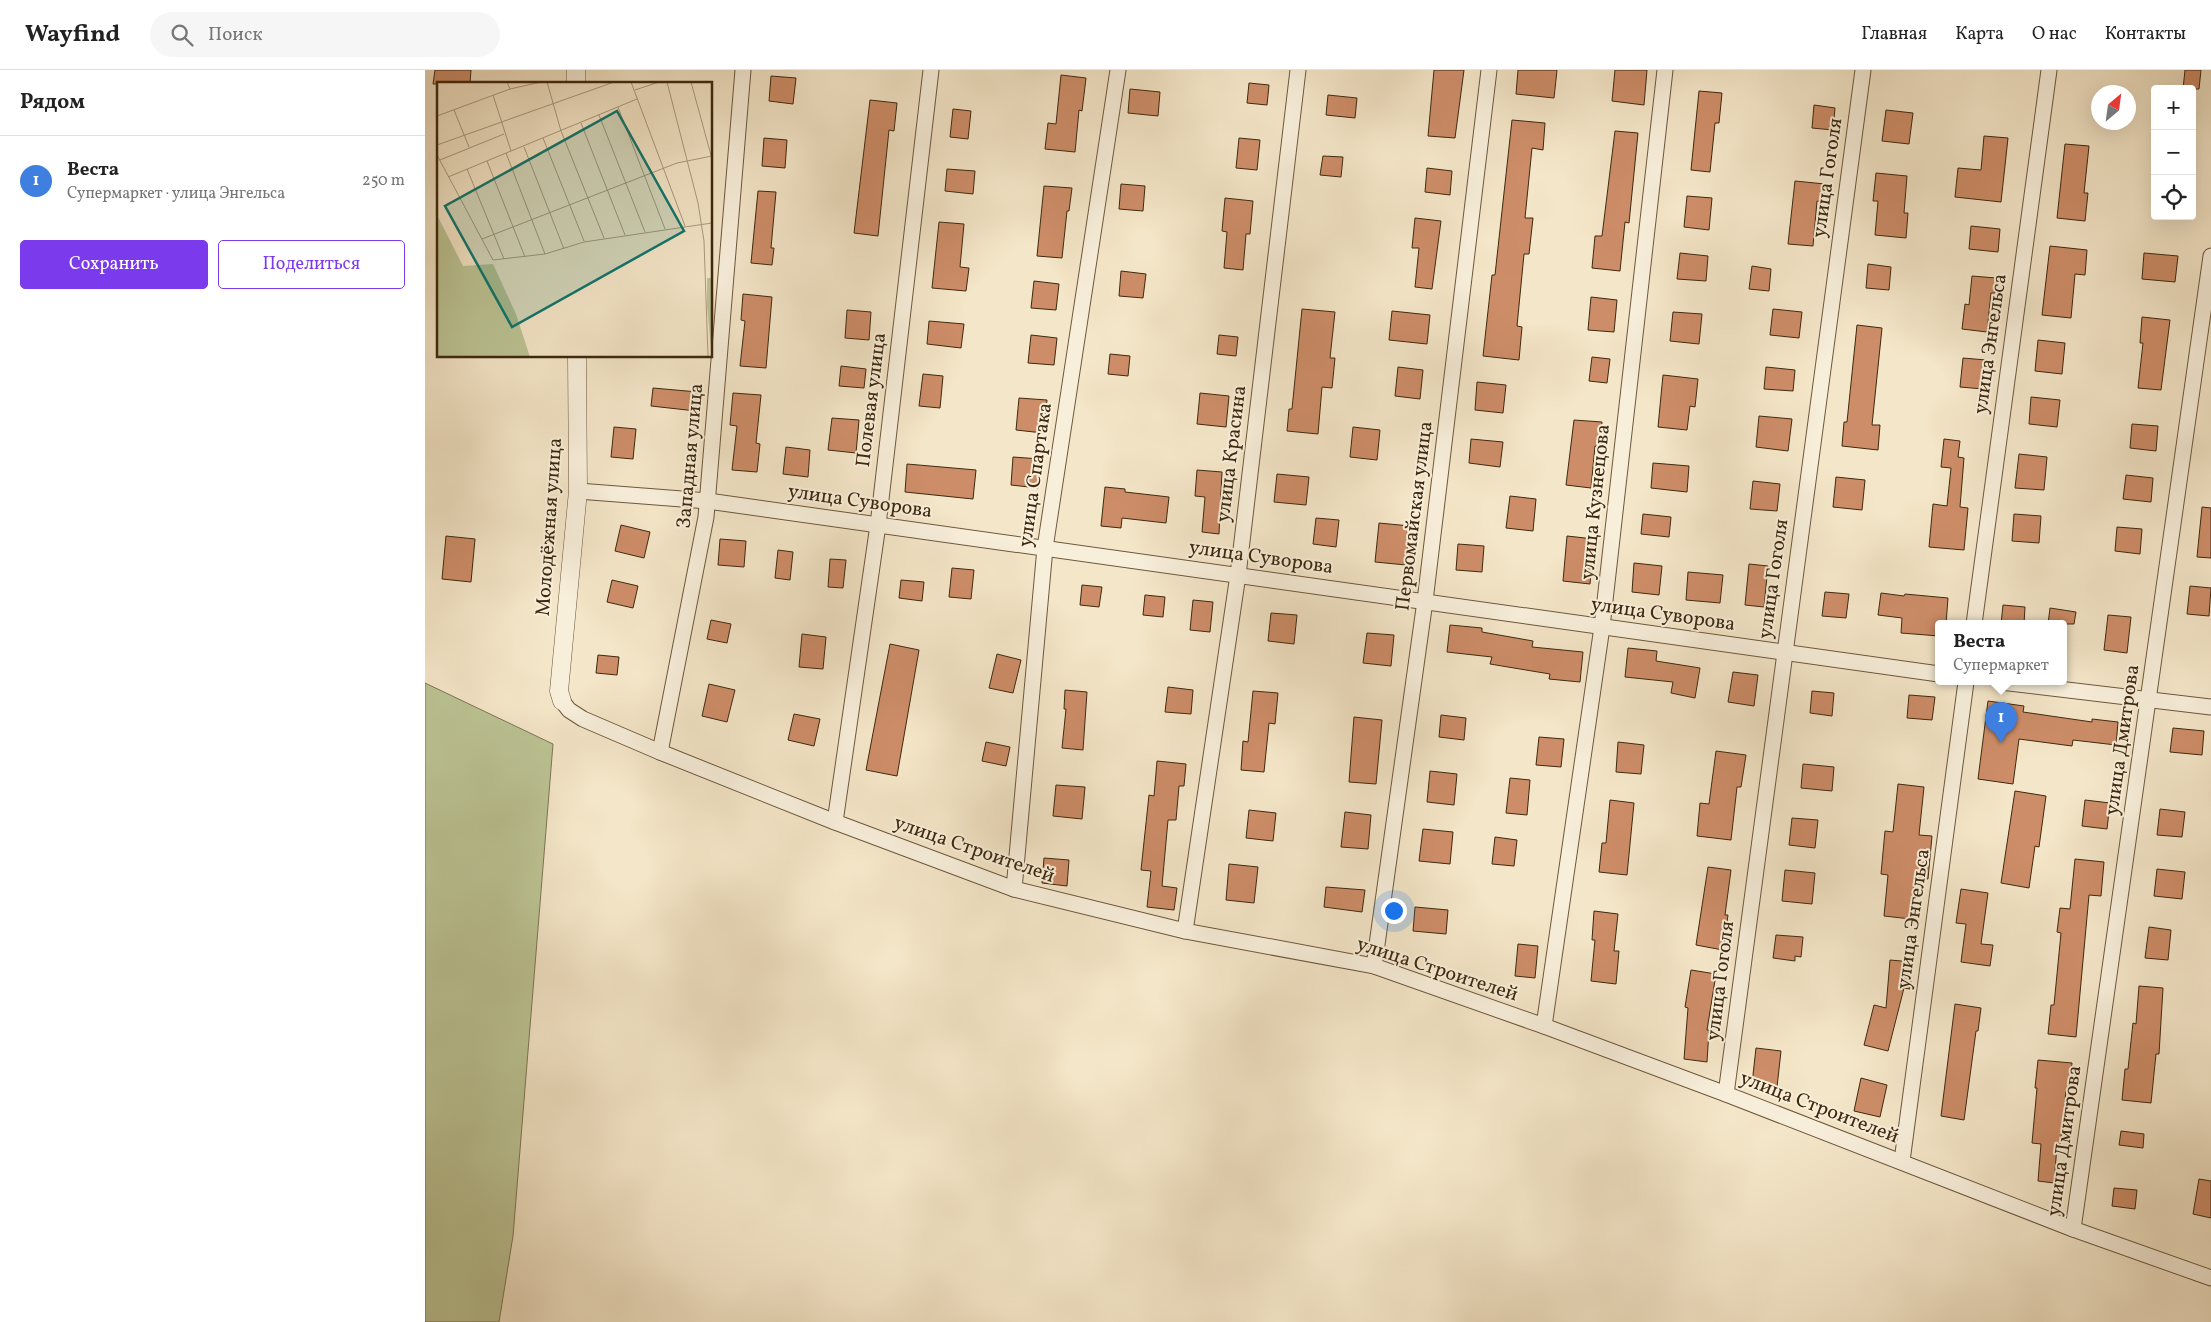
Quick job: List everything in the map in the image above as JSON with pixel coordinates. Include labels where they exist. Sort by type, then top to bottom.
[{"type":"street","name":"Западная улица","points":[[660,752],[701,552],[708,501],[743,70]]},
{"type":"street","name":"Полевая улица","points":[[835,822],[878,525],[931,70]]},
{"type":"street","name":"улица Спартака","points":[[1014,889],[1045,548],[1118,70]]},
{"type":"street","name":"улица Красина","points":[[1185,931],[1238,575],[1298,70]]},
{"type":"street","name":"Первомайская улица","points":[[1375,966],[1425,602],[1489,70]]},
{"type":"street","name":"улица Кузнецова","points":[[1544,1026],[1603,627],[1665,70]]},
{"type":"street","name":"улица Гоголя","points":[[1726,1094],[1863,70]]},
{"type":"street","name":"улица Энгельса","points":[[1975,620],[2049,70]]},
{"type":"street","name":"улица Дмитрова","points":[[2073,1229],[2211,256]]},
{"type":"street","name":"Молодёжная улица","points":[[562,701],[559,691],[578,491],[577,358]]},
{"type":"street","name":"улица Суворова","points":[[578,491],[708,501],[1935,673]]},
{"type":"street","name":"улица Энгельса","points":[[1902,1161],[1966,685]]},
{"type":"street","points":[[2029,685],[2149,698],[2211,707]]},
{"type":"street","name":"улица Строителей","points":[[562,701],[569,710],[583,719],[660,752],[835,822],[1014,889],[1185,931],[1375,966],[1544,1026],[1902,1161],[2073,1229],[2211,1278]]},
{"type":"green space","points":[[425,683],[553,744],[513,1236],[499,1322],[425,1322]]},
{"type":"building","points":[[435,70],[471,70],[470,82],[437,82],[437,84],[433,84]]},
{"type":"building","points":[[1434,70],[1464,70],[1455,138],[1428,136]]},
{"type":"building","points":[[1518,70],[1557,70],[1554,98],[1516,94]]},
{"type":"building","points":[[1615,70],[1647,70],[1644,105],[1612,101]]},
{"type":"building","points":[[2185,70],[2201,70],[2199,89],[2196,89],[2196,85],[2183,85]]},
{"type":"building","points":[[1061,75],[1086,78],[1082,111],[1079,110],[1075,152],[1045,149],[1048,123],[1056,124]]},
{"type":"building","points":[[771,76],[796,78],[793,104],[769,101]]},
{"type":"building","points":[[1249,83],[1269,85],[1267,105],[1247,103]]},
{"type":"building","points":[[1130,89],[1160,92],[1158,116],[1128,113]]},
{"type":"building","points":[[1699,91],[1722,93],[1719,123],[1715,123],[1710,172],[1691,170]]},
{"type":"building","points":[[1328,95],[1357,98],[1355,118],[1326,115]]},
{"type":"building","points":[[870,100],[897,103],[894,131],[889,130],[878,236],[854,233]]},
{"type":"building","points":[[1814,105],[1835,108],[1833,130],[1812,128]]},
{"type":"building","points":[[953,109],[971,111],[968,139],[950,137]]},
{"type":"building","points":[[1886,110],[1913,113],[1909,144],[1882,141]]},
{"type":"building","points":[[1512,120],[1545,123],[1543,150],[1532,148],[1525,218],[1533,218],[1529,254],[1524,254],[1517,326],[1522,327],[1519,360],[1483,356],[1492,275],[1495,275]]},
{"type":"building","points":[[1615,131],[1638,133],[1629,223],[1625,222],[1620,271],[1592,268],[1595,236],[1602,236]]},
{"type":"building","points":[[1984,136],[2008,138],[2001,202],[1955,197],[1958,168],[1981,170]]},
{"type":"building","points":[[764,138],[787,140],[785,168],[762,166]]},
{"type":"building","points":[[1239,138],[1260,140],[1257,170],[1236,168]]},
{"type":"building","points":[[2065,144],[2089,146],[2084,193],[2088,193],[2085,221],[2057,218]]},
{"type":"building","points":[[1323,156],[1343,157],[1341,177],[1320,175]]},
{"type":"building","points":[[1427,168],[1452,171],[1450,195],[1425,192]]},
{"type":"building","points":[[947,169],[975,171],[973,194],[945,191]]},
{"type":"building","points":[[1876,173],[1907,176],[1904,213],[1908,213],[1906,238],[1875,235],[1878,201],[1873,201]]},
{"type":"building","points":[[1795,181],[1825,184],[1823,202],[1817,201],[1813,246],[1788,244]]},
{"type":"building","points":[[1121,184],[1145,186],[1143,211],[1119,209]]},
{"type":"building","points":[[1044,186],[1072,188],[1069,211],[1067,211],[1062,258],[1037,256]]},
{"type":"building","points":[[758,191],[776,192],[771,248],[774,248],[772,265],[751,263]]},
{"type":"building","points":[[1687,196],[1712,198],[1709,230],[1684,227]]},
{"type":"building","points":[[1225,198],[1253,201],[1250,234],[1246,234],[1243,270],[1224,268],[1227,232],[1222,231]]},
{"type":"building","points":[[1415,218],[1441,221],[1432,289],[1415,287],[1419,248],[1412,248]]},
{"type":"building","points":[[939,222],[964,224],[960,267],[969,268],[966,291],[932,288]]},
{"type":"building","points":[[1971,226],[2000,229],[1998,252],[1969,249]]},
{"type":"building","points":[[2050,246],[2087,250],[2085,275],[2075,274],[2071,318],[2042,315]]},
{"type":"building","points":[[1680,253],[1708,256],[1706,281],[1677,279]]},
{"type":"building","points":[[2144,253],[2178,256],[2175,282],[2142,279]]},
{"type":"building","points":[[1868,264],[1891,267],[1889,290],[1866,288]]},
{"type":"building","points":[[1752,266],[1771,269],[1769,291],[1749,289]]},
{"type":"building","points":[[1121,271],[1146,274],[1143,298],[1119,296]]},
{"type":"building","points":[[1972,276],[1996,278],[1995,293],[1991,293],[1987,332],[1962,329],[1965,304],[1969,305]]},
{"type":"building","points":[[1034,281],[1059,284],[1056,310],[1031,308]]},
{"type":"building","points":[[743,294],[772,297],[766,368],[740,366],[745,321],[741,320]]},
{"type":"building","points":[[1591,297],[1617,300],[1614,332],[1588,330]]},
{"type":"building","points":[[1302,309],[1335,312],[1330,358],[1335,358],[1332,388],[1322,387],[1318,434],[1287,431],[1289,409],[1292,409]]},
{"type":"building","points":[[1773,309],[1802,312],[1799,338],[1770,335]]},
{"type":"building","points":[[847,310],[871,312],[869,340],[845,338]]},
{"type":"building","points":[[1392,311],[1430,315],[1427,344],[1389,340]]},
{"type":"building","points":[[1673,312],[1702,314],[1699,344],[1670,341]]},
{"type":"building","points":[[2142,317],[2170,320],[2161,390],[2138,388],[2143,343],[2140,343]]},
{"type":"building","points":[[929,321],[964,324],[961,348],[927,344]]},
{"type":"building","points":[[1857,325],[1882,328],[1872,425],[1880,425],[1878,450],[1842,446],[1844,422],[1847,422]]},
{"type":"building","points":[[1031,335],[1057,338],[1054,365],[1028,363]]},
{"type":"building","points":[[1219,335],[1238,337],[1236,356],[1217,354]]},
{"type":"building","points":[[2038,340],[2065,343],[2062,374],[2035,371]]},
{"type":"building","points":[[1110,354],[1130,356],[1128,376],[1108,374]]},
{"type":"building","points":[[1592,357],[1610,359],[1607,383],[1589,381]]},
{"type":"building","points":[[1963,358],[1986,360],[1983,389],[1960,387]]},
{"type":"building","points":[[841,366],[866,369],[864,388],[839,386]]},
{"type":"building","points":[[1398,367],[1423,370],[1420,399],[1395,396]]},
{"type":"building","points":[[1766,367],[1795,370],[1793,391],[1764,389]]},
{"type":"building","points":[[923,374],[943,376],[940,408],[919,406]]},
{"type":"building","points":[[1663,375],[1698,379],[1695,407],[1690,406],[1687,430],[1658,427]]},
{"type":"building","points":[[1477,382],[1506,385],[1503,413],[1475,410]]},
{"type":"building","points":[[653,388],[698,392],[696,411],[651,406]]},
{"type":"building","points":[[733,393],[761,395],[756,443],[760,444],[757,472],[732,470],[737,426],[730,425]]},
{"type":"building","points":[[1200,393],[1229,396],[1226,427],[1197,424]]},
{"type":"building","points":[[2031,397],[2060,400],[2057,427],[2029,424]]},
{"type":"building","points":[[1019,398],[1047,400],[1043,433],[1016,430]]},
{"type":"building","points":[[1759,416],[1792,419],[1788,451],[1756,447]]},
{"type":"building","points":[[832,418],[859,420],[856,453],[828,450]]},
{"type":"building","points":[[1574,420],[1602,422],[1599,447],[1595,446],[1591,488],[1566,485]]},
{"type":"building","points":[[2132,424],[2158,426],[2156,451],[2130,448]]},
{"type":"building","points":[[614,427],[636,429],[633,459],[611,457]]},
{"type":"building","points":[[1353,427],[1380,430],[1377,460],[1350,457]]},
{"type":"building","points":[[1471,439],[1503,442],[1500,467],[1469,463]]},
{"type":"building","points":[[1944,439],[1960,441],[1958,457],[1964,458],[1960,507],[1968,508],[1964,550],[1929,547],[1933,504],[1947,506],[1951,468],[1941,467]]},
{"type":"building","points":[[786,447],[810,450],[808,477],[783,474]]},
{"type":"building","points":[[2019,454],[2047,457],[2044,490],[2015,488]]},
{"type":"building","points":[[1013,457],[1040,459],[1038,488],[1011,485]]},
{"type":"building","points":[[1653,463],[1689,466],[1687,492],[1651,488]]},
{"type":"building","points":[[907,464],[976,470],[973,499],[905,492]]},
{"type":"building","points":[[1197,470],[1222,472],[1219,534],[1202,532],[1205,497],[1195,496]]},
{"type":"building","points":[[1277,474],[1309,477],[1306,505],[1274,502]]},
{"type":"building","points":[[2126,475],[2153,478],[2151,502],[2123,499]]},
{"type":"building","points":[[1836,477],[1865,480],[1862,510],[1833,507]]},
{"type":"building","points":[[1753,481],[1780,484],[1777,511],[1750,509]]},
{"type":"building","points":[[1105,487],[1125,489],[1125,492],[1169,497],[1166,523],[1122,518],[1121,528],[1101,526]]},
{"type":"building","points":[[1510,496],[1536,499],[1533,531],[1506,528]]},
{"type":"building","points":[[2202,507],[2211,508],[2211,558],[2197,557]]},
{"type":"building","points":[[1643,514],[1671,517],[1669,537],[1641,534]]},
{"type":"building","points":[[2014,514],[2041,516],[2039,543],[2012,541]]},
{"type":"building","points":[[1316,518],[1339,520],[1336,547],[1313,544]]},
{"type":"building","points":[[1379,523],[1410,526],[1406,565],[1375,562]]},
{"type":"building","points":[[621,525],[650,532],[644,558],[615,551]]},
{"type":"building","points":[[2117,527],[2142,529],[2140,554],[2115,551]]},
{"type":"building","points":[[446,536],[475,539],[471,582],[442,579]]},
{"type":"building","points":[[1567,536],[1594,539],[1590,584],[1563,581]]},
{"type":"building","points":[[720,539],[746,541],[744,567],[718,565]]},
{"type":"building","points":[[1458,544],[1484,546],[1482,572],[1456,570]]},
{"type":"building","points":[[778,550],[793,552],[790,580],[775,578]]},
{"type":"building","points":[[830,559],[846,560],[843,588],[828,587]]},
{"type":"building","points":[[1634,563],[1662,566],[1659,595],[1632,592]]},
{"type":"building","points":[[1749,564],[1768,566],[1764,607],[1745,605]]},
{"type":"building","points":[[952,568],[974,570],[971,599],[949,597]]},
{"type":"building","points":[[1688,572],[1723,575],[1720,603],[1686,600]]},
{"type":"building","points":[[612,580],[638,586],[633,608],[607,602]]},
{"type":"building","points":[[901,580],[924,582],[922,601],[899,598]]},
{"type":"building","points":[[1082,585],[1102,587],[1099,607],[1080,605]]},
{"type":"building","points":[[2190,586],[2211,588],[2209,616],[2187,614]]},
{"type":"building","points":[[1825,592],[1849,594],[1846,618],[1822,616]]},
{"type":"building","points":[[1881,593],[1948,598],[1946,620],[1935,620],[1935,636],[1901,633],[1902,618],[1878,615]]},
{"type":"building","points":[[1145,595],[1165,597],[1163,617],[1143,615]]},
{"type":"building","points":[[1193,600],[1213,602],[1210,632],[1190,630]]},
{"type":"building","points":[[2003,605],[2025,607],[2024,620],[2001,620]]},
{"type":"building","points":[[2050,608],[2076,612],[2074,624],[2067,624],[2067,620],[2048,620]]},
{"type":"building","points":[[1271,613],[1297,615],[1294,644],[1268,641]]},
{"type":"building","points":[[2108,615],[2131,617],[2127,653],[2104,650]]},
{"type":"building","points":[[711,620],[731,624],[727,643],[707,639]]},
{"type":"building","points":[[1450,625],[1482,628],[1482,632],[1533,641],[1532,647],[1583,652],[1580,682],[1549,679],[1550,674],[1490,664],[1492,657],[1447,652]]},
{"type":"building","points":[[1367,633],[1394,635],[1391,666],[1363,663]]},
{"type":"building","points":[[802,634],[826,637],[823,669],[799,667]]},
{"type":"building","points":[[890,644],[919,650],[897,776],[866,770]]},
{"type":"building","points":[[1628,648],[1657,651],[1656,661],[1700,668],[1695,698],[1671,693],[1673,682],[1625,677]]},
{"type":"building","points":[[997,654],[1021,660],[1013,693],[989,688]]},
{"type":"building","points":[[598,655],[619,657],[617,675],[596,673]]},
{"type":"building","points":[[1733,672],[1758,675],[1754,706],[1728,702]]},
{"type":"building","points":[[709,684],[735,690],[727,722],[702,716]]},
{"type":"building","points":[[1168,687],[1193,690],[1191,714],[1165,712]]},
{"type":"building","points":[[1065,690],[1087,692],[1083,750],[1062,748],[1066,709],[1064,709]]},
{"type":"building","points":[[1253,691],[1278,693],[1275,724],[1269,723],[1264,772],[1241,770],[1243,741],[1248,742]]},
{"type":"building","points":[[1812,691],[1834,693],[1832,716],[1810,713]]},
{"type":"building","points":[[1909,695],[1935,697],[1932,720],[1907,718]]},
{"type":"building","points":[[1988,701],[2024,706],[2023,712],[2092,722],[2092,719],[2118,722],[2116,745],[2073,740],[2072,746],[2019,739],[2013,784],[1978,779]]},
{"type":"building","points":[[794,714],[820,719],[814,746],[788,740]]},
{"type":"building","points":[[1441,715],[1466,718],[1464,740],[1439,737]]},
{"type":"building","points":[[1354,717],[1382,720],[1376,784],[1349,782]]},
{"type":"building","points":[[2173,728],[2204,731],[2202,755],[2170,752]]},
{"type":"building","points":[[1539,737],[1564,739],[1561,767],[1536,765]]},
{"type":"building","points":[[986,742],[1010,747],[1006,766],[982,761]]},
{"type":"building","points":[[1618,742],[1644,745],[1641,774],[1616,772]]},
{"type":"building","points":[[1716,751],[1746,755],[1741,787],[1737,787],[1731,840],[1697,836],[1700,803],[1709,804]]},
{"type":"building","points":[[1157,761],[1186,764],[1184,786],[1179,786],[1176,820],[1168,820],[1162,886],[1177,888],[1174,910],[1147,907],[1151,871],[1141,870],[1149,795],[1154,796]]},
{"type":"building","points":[[1803,764],[1834,767],[1832,791],[1801,788]]},
{"type":"building","points":[[1430,771],[1457,774],[1454,805],[1427,802]]},
{"type":"building","points":[[1510,778],[1530,780],[1527,815],[1506,813]]},
{"type":"building","points":[[1898,784],[1924,787],[1919,835],[1932,836],[1928,879],[1915,877],[1911,919],[1884,916],[1888,875],[1881,874],[1885,831],[1893,832]]},
{"type":"building","points":[[1056,785],[1085,787],[1082,819],[1053,816]]},
{"type":"building","points":[[2015,791],[2046,796],[2039,847],[2035,846],[2029,888],[2001,883]]},
{"type":"building","points":[[1610,800],[1634,803],[1627,875],[1599,872],[1602,843],[1606,843]]},
{"type":"building","points":[[2085,800],[2110,803],[2107,829],[2082,826]]},
{"type":"building","points":[[2160,809],[2185,812],[2182,837],[2157,835]]},
{"type":"building","points":[[1249,810],[1276,813],[1273,841],[1246,838]]},
{"type":"building","points":[[1345,812],[1371,815],[1368,849],[1341,847]]},
{"type":"building","points":[[1792,818],[1818,820],[1815,848],[1789,845]]},
{"type":"building","points":[[1423,829],[1453,832],[1450,864],[1419,861]]},
{"type":"building","points":[[1495,837],[1517,840],[1514,866],[1492,864]]},
{"type":"building","points":[[1044,858],[1069,860],[1067,886],[1042,883]]},
{"type":"building","points":[[2075,859],[2104,862],[2101,896],[2089,895],[2076,1037],[2048,1034],[2051,1005],[2054,1005],[2061,933],[2057,932],[2060,908],[2070,909]]},
{"type":"building","points":[[1229,864],[1258,867],[1254,903],[1226,900]]},
{"type":"building","points":[[1708,867],[1731,870],[1723,950],[1696,945]]},
{"type":"building","points":[[2157,869],[2185,872],[2182,899],[2154,896]]},
{"type":"building","points":[[1785,870],[1815,873],[1812,904],[1782,901]]},
{"type":"building","points":[[1326,887],[1365,890],[1362,912],[1324,907]]},
{"type":"building","points":[[1961,889],[1988,893],[1981,944],[1993,945],[1990,966],[1961,962],[1966,924],[1956,923]]},
{"type":"building","points":[[1415,907],[1448,910],[1446,934],[1413,931]]},
{"type":"building","points":[[1594,911],[1618,914],[1614,951],[1619,951],[1616,984],[1591,981],[1595,940],[1592,940]]},
{"type":"building","points":[[2149,927],[2171,930],[2168,960],[2145,958]]},
{"type":"building","points":[[1776,935],[1803,937],[1801,957],[1795,956],[1795,961],[1773,958]]},
{"type":"building","points":[[1518,944],[1538,946],[1535,978],[1515,976]]},
{"type":"building","points":[[1890,960],[1913,962],[1910,989],[1904,988],[1888,1051],[1864,1045],[1874,1005],[1886,1008]]},
{"type":"building","points":[[1691,970],[1716,974],[1707,1030],[1709,1030],[1707,1062],[1684,1059],[1688,1008],[1685,1007]]},
{"type":"building","points":[[2139,986],[2163,988],[2159,1054],[2156,1054],[2151,1103],[2122,1100],[2125,1069],[2128,1069],[2133,1023],[2136,1024]]},
{"type":"building","points":[[1955,1004],[1981,1008],[1964,1120],[1941,1116]]},
{"type":"building","points":[[1756,1048],[1781,1051],[1777,1087],[1752,1084]]},
{"type":"building","points":[[2038,1060],[2072,1063],[2069,1092],[2066,1091],[2060,1146],[2057,1146],[2054,1183],[2038,1181],[2041,1144],[2032,1143]]},
{"type":"building","points":[[1861,1078],[1887,1085],[1880,1117],[1854,1111]]},
{"type":"building","points":[[2121,1131],[2144,1134],[2143,1148],[2119,1145]]},
{"type":"building","points":[[2199,1179],[2211,1181],[2211,1218],[2193,1214]]},
{"type":"building","points":[[2114,1188],[2137,1190],[2135,1209],[2112,1206]]},
{"type":"place","name":"Веста","points":[[2001,743]]}]
